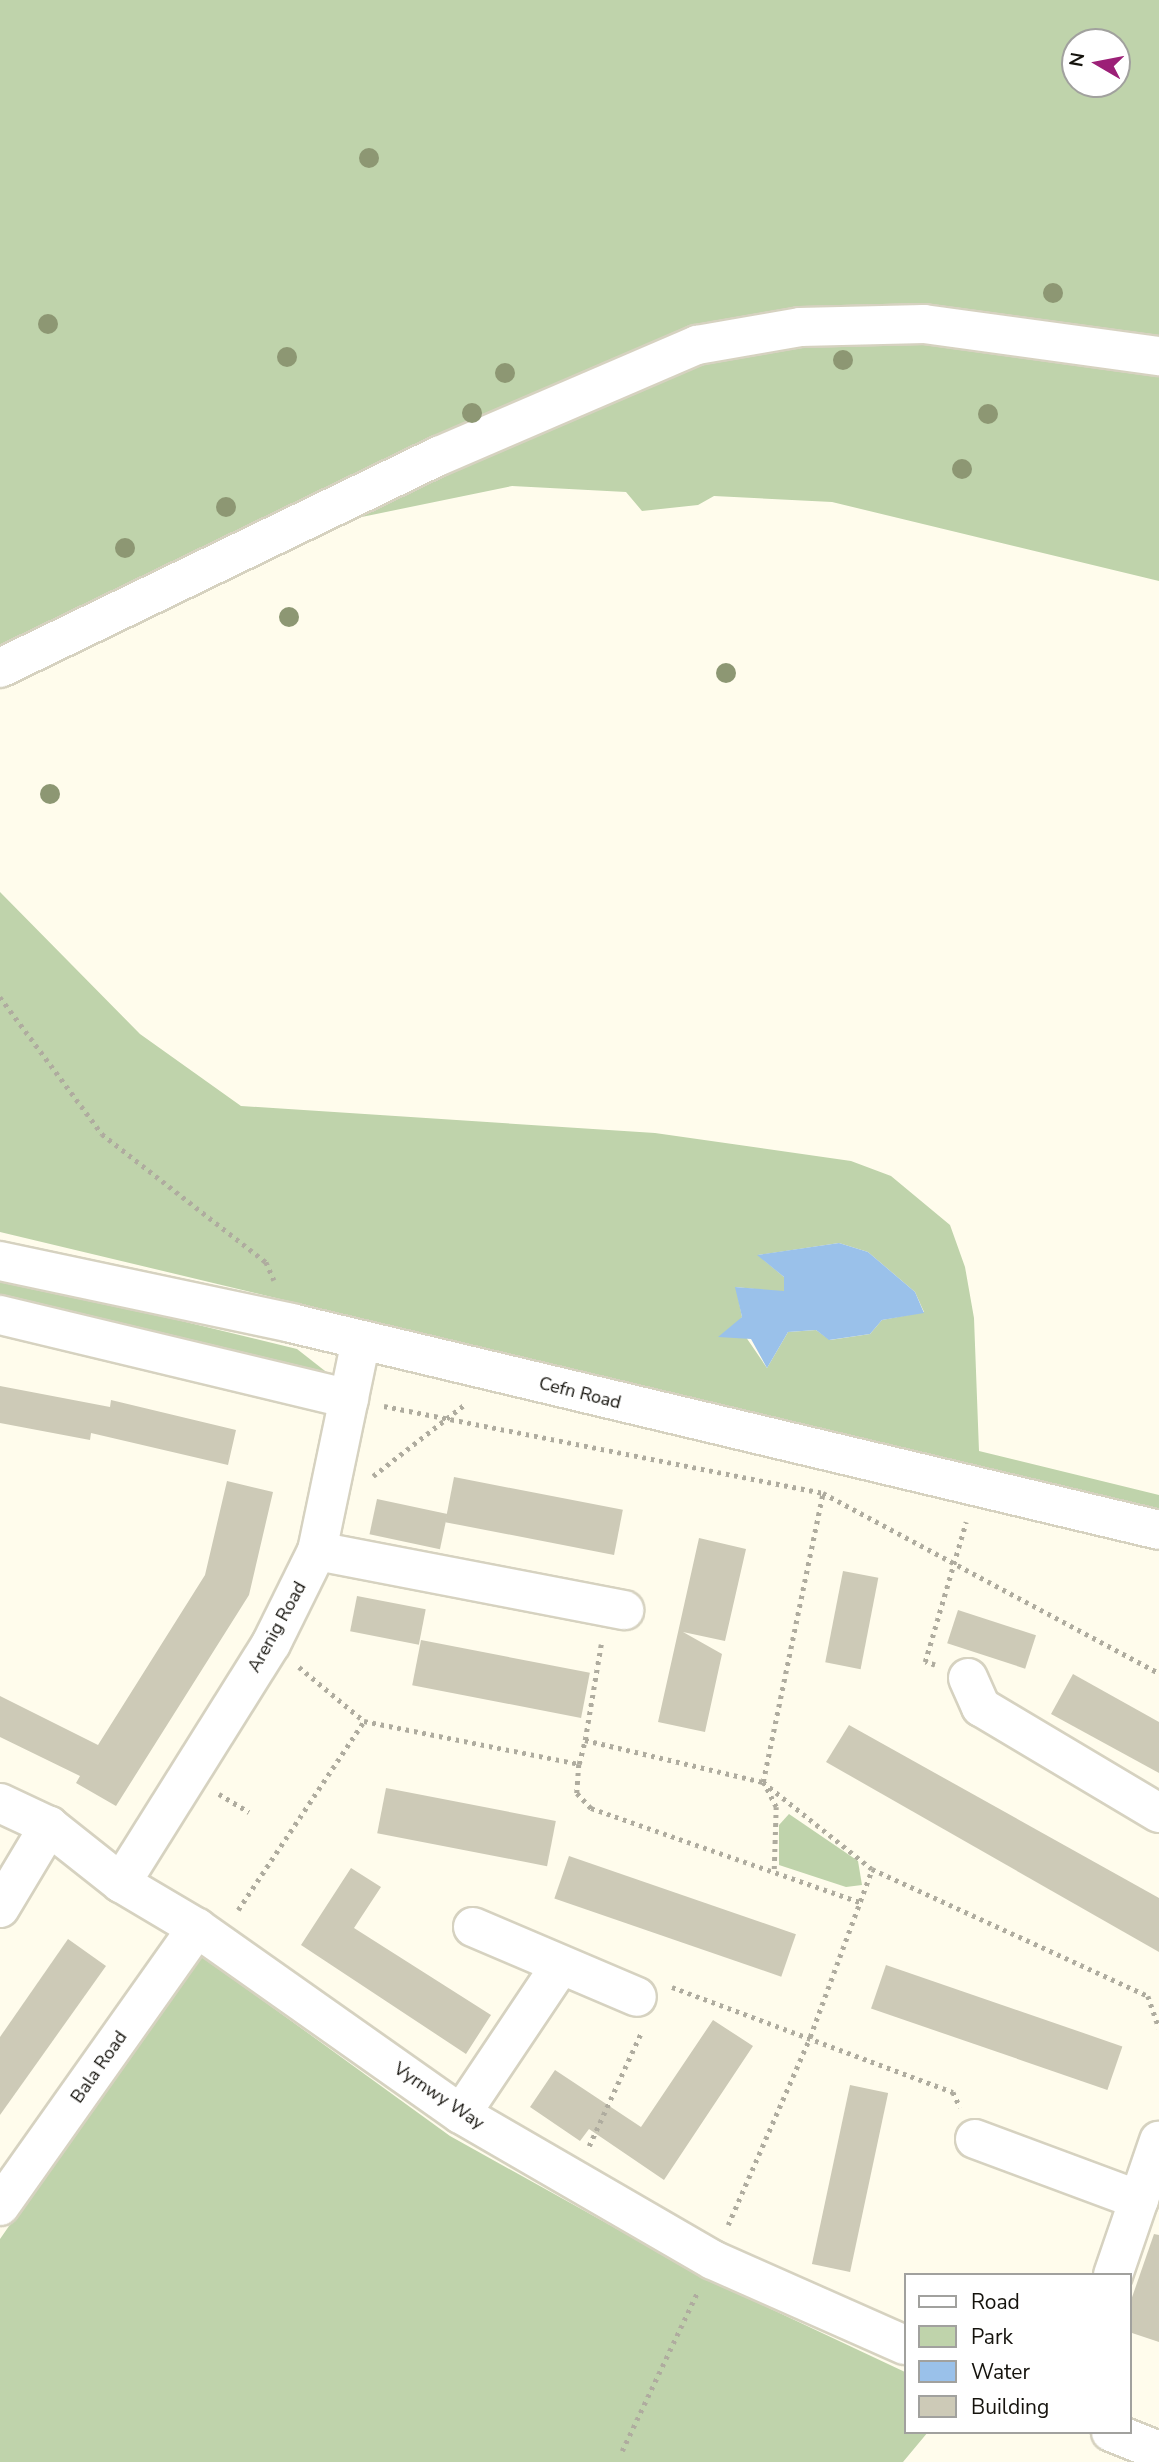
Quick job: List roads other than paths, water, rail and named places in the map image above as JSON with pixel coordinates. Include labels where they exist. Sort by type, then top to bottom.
[{"type":"street","points":[[0,668],[439,456],[697,345],[800,327],[924,324],[1159,356]]},
{"type":"street","name":"Cefn Road","points":[[0,1261],[291,1323],[1159,1530]]},
{"type":"street","points":[[0,1315],[349,1399]]},
{"type":"street","name":"Arenig Road","points":[[121,1883],[271,1644],[317,1551],[361,1341]]},
{"type":"street","points":[[317,1551],[616,1608]]},
{"type":"street","points":[[968,1678],[981,1707],[1159,1813]]},
{"type":"street","name":"Vyrnwy Way","points":[[0,1803],[49,1826],[121,1883],[207,1935],[461,2114],[712,2260],[904,2345]]},
{"type":"street","points":[[0,1908],[49,1826]]},
{"type":"street","points":[[473,1927],[637,1997]]},
{"type":"street","name":"Bala Road","points":[[0,2206],[207,1935]]},
{"type":"street","points":[[461,2114],[560,1966]]},
{"type":"street","points":[[975,2139],[1139,2200]]},
{"type":"street","points":[[1114,2273],[1159,2141]]},
{"type":"street","points":[[1116,2434],[1159,2451]]},
{"type":"water","points":[[839,1243],[868,1252],[915,1292],[924,1313],[882,1320],[870,1334],[829,1340],[816,1330],[788,1332],[767,1368],[751,1339],[718,1337],[742,1317],[735,1287],[784,1291],[784,1277],[757,1255]]}]
